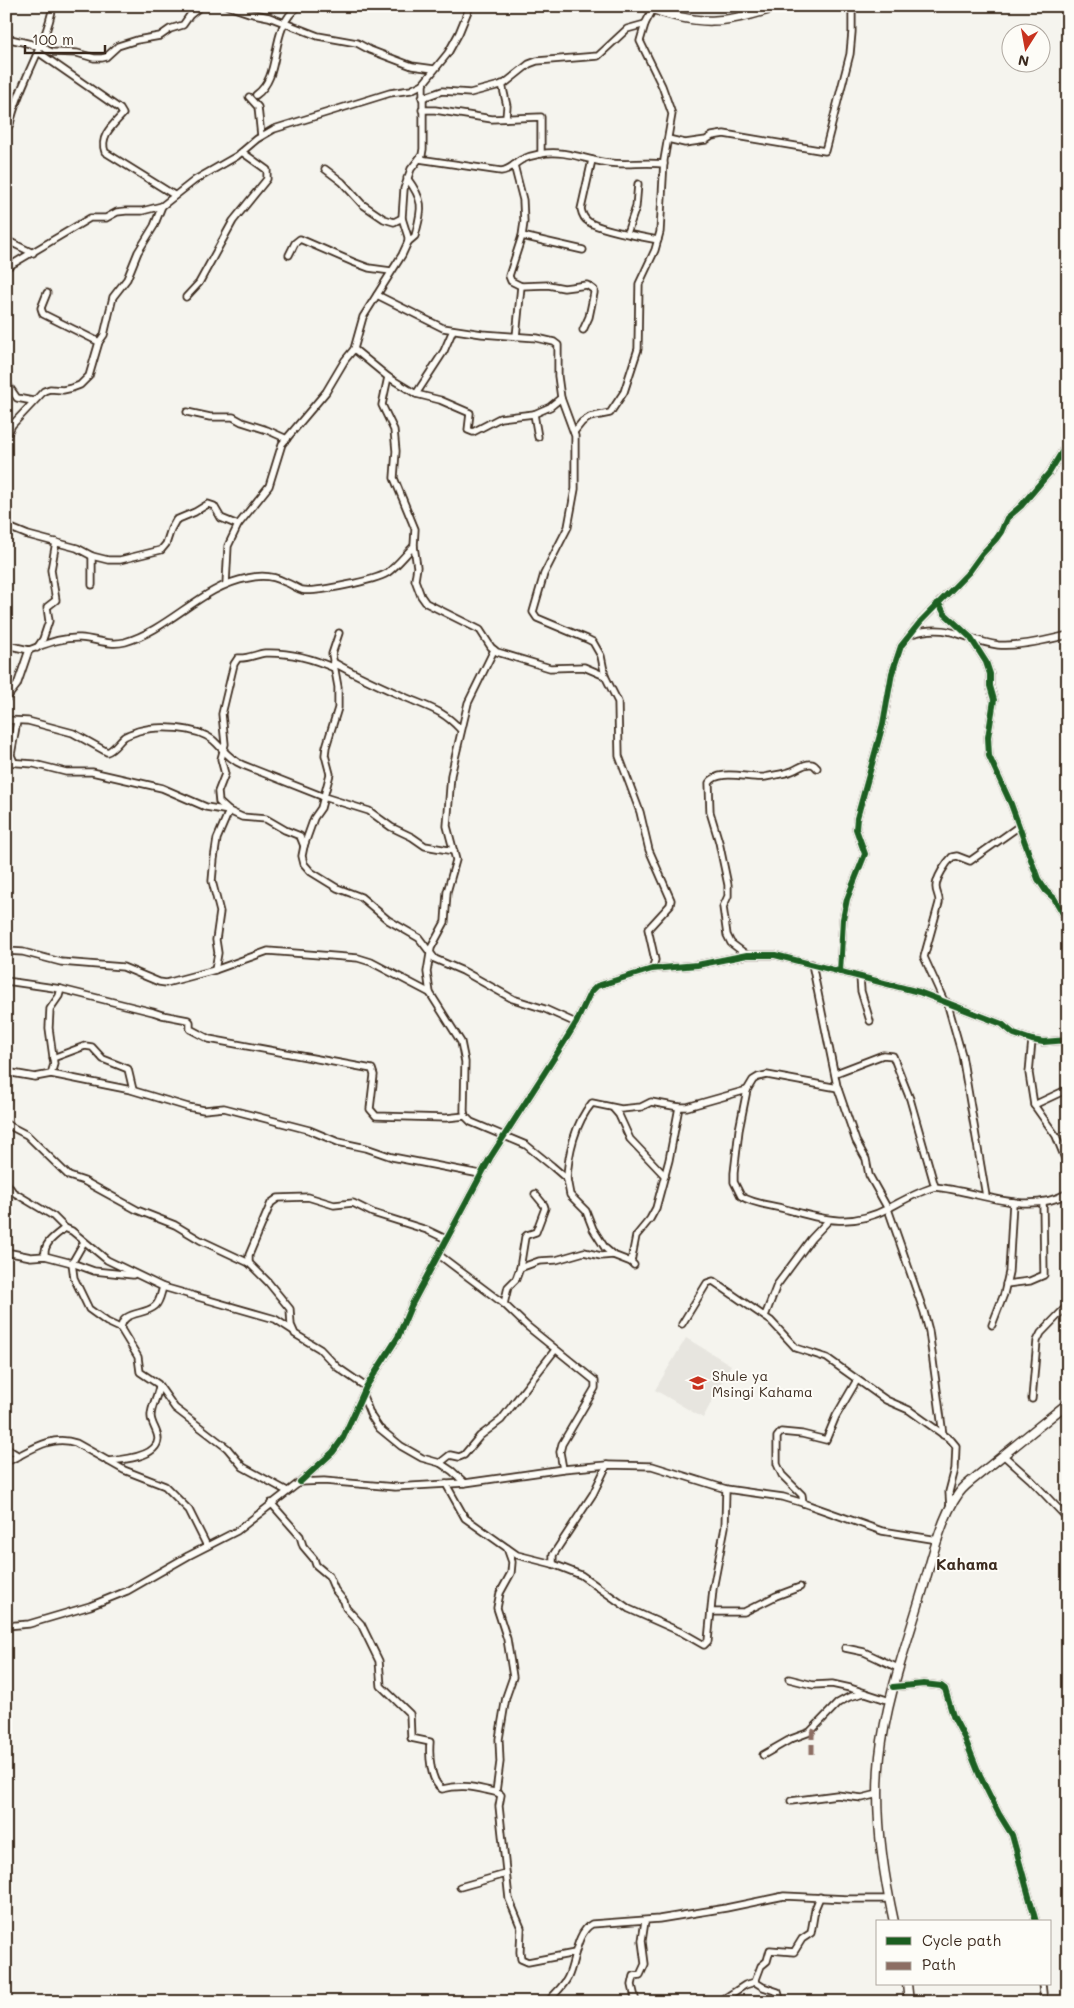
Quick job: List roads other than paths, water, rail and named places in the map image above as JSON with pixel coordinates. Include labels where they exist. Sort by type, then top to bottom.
[{"type":"main road","points":[[645,6],[672,16],[708,21],[748,17],[779,6]]},
{"type":"main road","points":[[894,1920],[881,1848],[878,1794],[880,1756],[898,1668],[938,1540],[957,1495],[970,1482],[1068,1403]]},
{"type":"main road","points":[[907,1986],[909,2002]]},
{"type":"street","points":[[6,130],[39,48],[53,6]]},
{"type":"street","points":[[6,38],[31,44],[52,52],[77,53],[94,58],[102,58],[110,54],[118,46],[160,36],[170,28],[183,25],[190,15],[202,6]]},
{"type":"street","points":[[229,6],[318,36],[357,43],[412,66],[434,69]]},
{"type":"street","points":[[256,95],[264,90],[269,81],[284,23],[291,12],[299,6]]},
{"type":"street","points":[[6,268],[90,218],[106,218],[117,212],[142,211],[162,206],[195,180],[242,152],[261,136],[274,130],[390,93],[411,90],[422,84],[448,54],[470,6]]},
{"type":"street","points":[[668,139],[685,143],[706,140],[712,136],[724,134],[824,151],[850,54],[852,6]]},
{"type":"street","points":[[574,432],[587,419],[610,413],[624,392],[638,349],[639,284],[658,240],[664,164],[671,126],[671,108],[640,41],[644,24],[653,9]]},
{"type":"street","points":[[422,98],[442,91],[470,93],[502,84],[529,64],[549,59],[598,56],[627,29],[644,24]]},
{"type":"street","points":[[39,48],[83,85],[120,108],[123,114],[109,129],[103,142],[106,152],[174,196]]},
{"type":"street","points":[[408,242],[402,218],[407,178],[423,149],[422,84]]},
{"type":"street","points":[[502,84],[507,106],[506,118]]},
{"type":"street","points":[[249,97],[258,107],[261,136]]},
{"type":"street","points":[[422,110],[435,110],[472,116],[506,118],[541,117],[541,154]]},
{"type":"street","points":[[186,297],[199,283],[233,221],[267,179],[267,170],[242,152]]},
{"type":"street","points":[[419,159],[501,171],[507,170],[526,158],[541,154],[569,154],[612,164],[645,162],[664,164]]},
{"type":"street","points":[[592,160],[581,209],[582,216],[588,222],[658,240]]},
{"type":"street","points":[[514,165],[524,208],[522,236],[510,276],[511,281],[522,286],[548,285],[564,288],[587,285],[591,287],[594,293],[589,317],[583,330]]},
{"type":"street","points":[[325,169],[342,182],[359,201],[384,219],[394,222],[402,218]]},
{"type":"street","points":[[226,584],[228,546],[238,525],[269,486],[279,451],[326,392],[345,360],[354,349],[360,325],[408,242],[415,236],[421,209],[418,192],[407,178]]},
{"type":"street","points":[[627,233],[636,207],[638,184]]},
{"type":"street","points":[[6,436],[8,430],[33,401],[47,389],[63,390],[80,385],[85,381],[104,335],[115,293],[127,278],[138,252],[154,226],[162,206]]},
{"type":"street","points":[[522,236],[583,250]]},
{"type":"street","points":[[289,255],[300,238],[368,268],[391,270]]},
{"type":"street","points":[[6,240],[33,253]]},
{"type":"street","points":[[516,337],[522,286]]},
{"type":"street","points":[[48,293],[41,308],[43,314],[100,342]]},
{"type":"street","points":[[377,295],[443,328],[548,340],[558,345],[558,376],[561,398],[564,411],[574,432],[575,489],[570,522],[544,574],[533,612],[537,618],[593,642],[601,656],[605,676],[618,702],[619,756],[640,812],[648,850],[671,900],[670,905],[648,929],[656,960],[652,969]]},
{"type":"street","points":[[416,394],[444,351],[453,330]]},
{"type":"street","points":[[354,349],[388,377],[416,394],[440,400],[470,413],[468,430],[473,432],[500,418],[534,414],[550,407],[561,398]]},
{"type":"street","points":[[388,377],[382,404],[394,430],[396,451],[394,478],[400,496],[412,520],[416,537],[414,546],[417,567],[416,580],[421,596],[426,603],[480,630],[494,650],[550,668],[584,666],[605,676]]},
{"type":"street","points":[[6,382],[18,398],[33,401]]},
{"type":"street","points":[[187,412],[210,417],[233,417],[287,439]]},
{"type":"street","points":[[534,414],[538,437]]},
{"type":"street","points":[[840,972],[843,919],[847,898],[864,854],[856,829],[861,800],[884,724],[896,660],[901,646],[937,604],[969,572],[1001,532],[1007,518],[1021,506],[1049,474],[1068,442]]},
{"type":"street","points":[[6,526],[77,548],[92,556],[108,560],[120,560],[156,553],[164,547],[176,520],[208,504],[214,506],[221,518],[238,525]]},
{"type":"street","points":[[37,648],[43,639],[49,621],[47,607],[56,600],[51,570],[56,542]]},
{"type":"street","points":[[6,646],[29,650],[64,638],[81,638],[108,644],[124,642],[157,628],[226,584],[263,576],[280,580],[305,590],[328,588],[382,576],[389,572],[414,546]]},
{"type":"street","points":[[92,556],[92,585]]},
{"type":"street","points":[[937,604],[941,607],[944,614],[970,637],[986,662],[994,700],[988,727],[988,756],[999,776],[1038,879],[1046,891],[1054,898],[1068,922]]},
{"type":"street","points":[[910,634],[923,630],[944,629],[990,643],[1009,645],[1068,635]]},
{"type":"street","points":[[338,633],[333,648],[333,662],[338,687],[338,708],[325,755],[330,770],[320,811],[314,818],[304,846],[302,861],[311,872],[337,888],[364,899],[388,920],[419,938],[435,959],[463,971],[513,999],[545,1009],[576,1023]]},
{"type":"street","points":[[6,699],[16,685],[29,650]]},
{"type":"street","points":[[494,650],[468,703],[460,729],[451,775],[447,813],[448,831],[454,851],[455,865],[447,892],[445,922],[430,954],[427,972],[430,993],[461,1042],[464,1062],[463,1106],[465,1116],[472,1122],[526,1145],[567,1179]]},
{"type":"street","points":[[229,811],[219,802],[218,792],[224,776],[221,759],[225,744],[222,714],[236,659],[267,653],[292,654],[316,660],[334,668]]},
{"type":"street","points":[[333,662],[370,682],[432,707],[449,717],[460,729]]},
{"type":"street","points":[[6,720],[28,721],[76,734],[85,741],[107,752],[126,736],[152,728],[177,728],[197,733],[206,736],[236,762],[324,797],[369,810],[391,827],[425,846],[454,851]]},
{"type":"street","points":[[14,762],[11,755],[17,721]]},
{"type":"street","points":[[6,762],[34,764],[66,772],[92,772],[162,788],[206,807],[229,811],[242,817],[261,818],[269,821],[300,836],[304,846]]},
{"type":"street","points":[[748,956],[731,943],[727,935],[723,907],[728,896],[728,885],[719,842],[710,812],[708,783],[716,777],[734,775],[766,776],[792,771],[805,764],[811,764],[817,768]]},
{"type":"street","points":[[214,970],[218,953],[216,940],[220,912],[212,881],[214,859],[217,838],[229,811]]},
{"type":"street","points":[[986,1196],[962,1054],[945,1001],[924,957],[939,903],[939,896],[936,890],[938,882],[952,857],[957,856],[970,861],[1018,827]]},
{"type":"street","points":[[6,951],[23,952],[61,962],[123,968],[166,983],[214,970],[268,951],[358,958],[377,965],[430,993]]},
{"type":"street","points":[[6,1626],[29,1624],[90,1606],[134,1587],[241,1528],[300,1482],[339,1445],[350,1427],[366,1387],[398,1337],[411,1306],[480,1174],[503,1134],[576,1023],[590,993],[598,986],[652,969],[697,965],[764,954],[782,956],[945,1001],[1002,1024],[1014,1034],[1032,1040],[1043,1042],[1068,1040]]},
{"type":"street","points":[[812,964],[814,982],[820,998],[838,1088],[856,1141],[866,1159],[869,1175],[888,1209],[917,1288],[929,1331],[943,1435]]},
{"type":"street","points":[[860,977],[861,991],[870,1021]]},
{"type":"street","points":[[6,981],[61,989],[188,1020],[190,1022],[190,1029],[209,1039],[372,1069],[374,1075],[370,1109],[371,1113],[376,1116],[446,1118],[465,1116]]},
{"type":"street","points":[[51,1074],[53,1058],[49,1028],[50,1009],[59,996],[61,989]]},
{"type":"street","points":[[1032,1040],[1029,1074],[1034,1105],[1056,1136],[1068,1166]]},
{"type":"street","points":[[53,1058],[86,1046],[91,1046],[102,1059],[128,1069],[133,1090]]},
{"type":"street","points":[[836,1073],[883,1055],[893,1056],[907,1092],[935,1187]]},
{"type":"street","points":[[6,1077],[12,1073],[35,1077],[51,1074],[133,1090],[183,1106],[207,1110],[224,1108],[309,1130],[338,1142],[366,1148],[401,1159],[480,1174]]},
{"type":"street","points":[[838,1088],[762,1075],[753,1080],[747,1090],[739,1130],[734,1174],[734,1182],[738,1192],[745,1199],[830,1220],[855,1220],[888,1209],[923,1190],[935,1187],[1026,1204],[1043,1202],[1068,1193]]},
{"type":"street","points":[[1034,1105],[1068,1089]]},
{"type":"street","points":[[679,1107],[665,1176],[653,1214],[636,1236],[632,1264],[613,1255],[592,1229],[586,1211],[570,1195],[567,1179],[568,1159],[576,1131],[585,1113],[594,1103],[624,1109],[637,1108],[651,1102],[687,1107],[747,1090]]},
{"type":"street","points":[[613,1108],[630,1139],[665,1176]]},
{"type":"street","points":[[6,1124],[27,1135],[69,1176],[84,1181],[137,1210],[175,1224],[200,1240],[248,1264],[268,1282],[290,1309],[292,1330]]},
{"type":"street","points":[[6,1182],[13,1192],[53,1216],[65,1228],[72,1231],[107,1260],[163,1287],[275,1319],[323,1352],[337,1367],[366,1387]]},
{"type":"street","points":[[504,1304],[508,1287],[516,1279],[520,1268],[525,1237],[527,1234],[536,1232],[545,1208],[544,1204],[535,1194]]},
{"type":"street","points":[[248,1264],[249,1255],[271,1203],[278,1198],[308,1197],[334,1205],[353,1203],[368,1211],[434,1232],[446,1239]]},
{"type":"street","points":[[992,1325],[1009,1272],[1013,1202]]},
{"type":"street","points":[[1006,1284],[1030,1281],[1044,1275],[1043,1202]]},
{"type":"street","points":[[765,1316],[777,1285],[811,1239],[830,1220]]},
{"type":"street","points":[[45,1256],[45,1248],[48,1242],[65,1228]]},
{"type":"street","points":[[84,1242],[72,1263],[74,1278],[83,1293],[87,1306],[107,1322],[120,1328],[138,1357],[140,1372],[159,1386],[173,1407],[227,1448],[243,1467],[287,1491]]},
{"type":"street","points":[[6,1252],[31,1257],[45,1256],[72,1263],[88,1270],[140,1276]]},
{"type":"street","points":[[520,1268],[540,1261],[559,1259],[584,1252],[601,1256],[613,1255]]},
{"type":"street","points":[[439,1255],[504,1304],[522,1322],[596,1383],[562,1444],[560,1452],[563,1468]]},
{"type":"street","points":[[682,1324],[707,1283],[711,1281],[765,1316],[796,1348],[824,1356],[886,1400],[910,1410],[955,1442],[957,1450],[950,1492],[950,1508]]},
{"type":"street","points":[[120,1328],[129,1315],[155,1306],[163,1287]]},
{"type":"street","points":[[1032,1399],[1037,1341],[1041,1333],[1068,1305]]},
{"type":"street","points":[[440,1463],[450,1455],[459,1457],[464,1455],[480,1436],[501,1420],[555,1350]]},
{"type":"street","points":[[803,1503],[802,1496],[782,1475],[776,1456],[776,1437],[781,1432],[802,1434],[826,1440],[836,1416],[857,1380]]},
{"type":"street","points":[[107,1461],[136,1458],[146,1453],[156,1444],[158,1438],[151,1415],[159,1386]]},
{"type":"street","points":[[363,1396],[371,1416],[380,1428],[401,1446],[417,1456],[440,1463],[465,1483]]},
{"type":"street","points":[[6,1462],[41,1443],[68,1442],[76,1444],[107,1461],[165,1486],[189,1510],[207,1546]]},
{"type":"street","points":[[6,1448],[19,1456]]},
{"type":"street","points":[[1003,1455],[1031,1480],[1067,1518]]},
{"type":"street","points":[[553,1564],[553,1555],[593,1494],[607,1465]]},
{"type":"street","points":[[300,1482],[324,1481],[395,1487],[465,1483],[563,1468],[607,1465],[652,1466],[726,1489],[783,1497],[882,1531],[938,1540]]},
{"type":"street","points":[[446,1484],[465,1518],[508,1548],[522,1556],[553,1564],[584,1576],[629,1609],[683,1633],[702,1644],[706,1644],[708,1641],[712,1589],[725,1527],[726,1489]]},
{"type":"street","points":[[271,1503],[300,1536],[303,1546],[314,1559],[316,1565],[329,1576],[335,1590],[344,1601],[347,1610],[361,1624],[380,1666],[381,1686],[410,1714],[411,1738],[430,1742],[432,1770],[438,1786],[442,1789],[457,1786],[473,1787],[496,1792],[501,1795],[499,1806],[506,1874],[510,1902],[521,1928],[520,1952],[522,1959],[528,1962],[574,1953]]},
{"type":"street","points":[[496,1792],[500,1762],[499,1738],[506,1697],[513,1677],[507,1639],[496,1608],[500,1593],[511,1572],[512,1562],[508,1548]]},
{"type":"street","points":[[710,1612],[744,1612],[776,1596],[800,1588]]},
{"type":"street","points":[[845,1648],[864,1652],[898,1668]]},
{"type":"street","points":[[789,1679],[813,1684],[832,1684],[890,1701]]},
{"type":"street","points":[[893,1688],[924,1684],[941,1686],[945,1689],[953,1716],[965,1739],[980,1776],[1012,1835],[1035,1920]]},
{"type":"street","points":[[763,1755],[791,1739],[810,1732],[838,1703],[848,1697],[864,1693]]},
{"type":"street","points":[[791,1801],[837,1795],[862,1798],[878,1794]]},
{"type":"street","points":[[460,1887],[506,1874]]},
{"type":"street","points":[[548,2002],[568,1978],[574,1953],[585,1930],[592,1924],[645,1920],[726,1908],[784,1896],[889,1899]]},
{"type":"street","points":[[755,1982],[761,1966],[767,1961],[769,1950],[794,1952],[802,1939],[811,1933],[815,1908],[820,1897]]},
{"type":"street","points":[[636,2002],[632,1984],[634,1976],[640,1974],[645,1964],[642,1941],[645,1920]]},
{"type":"street","points":[[719,2002],[745,1985],[755,1982],[778,1992],[781,2002]]},
{"type":"street","points":[[1042,1986],[1044,2002]]},
{"type":"place","name":"Shule ya Msingi Kahama","points":[[698,1383]]},
{"type":"district","name":"Kahama","points":[[967,1563]]}]
